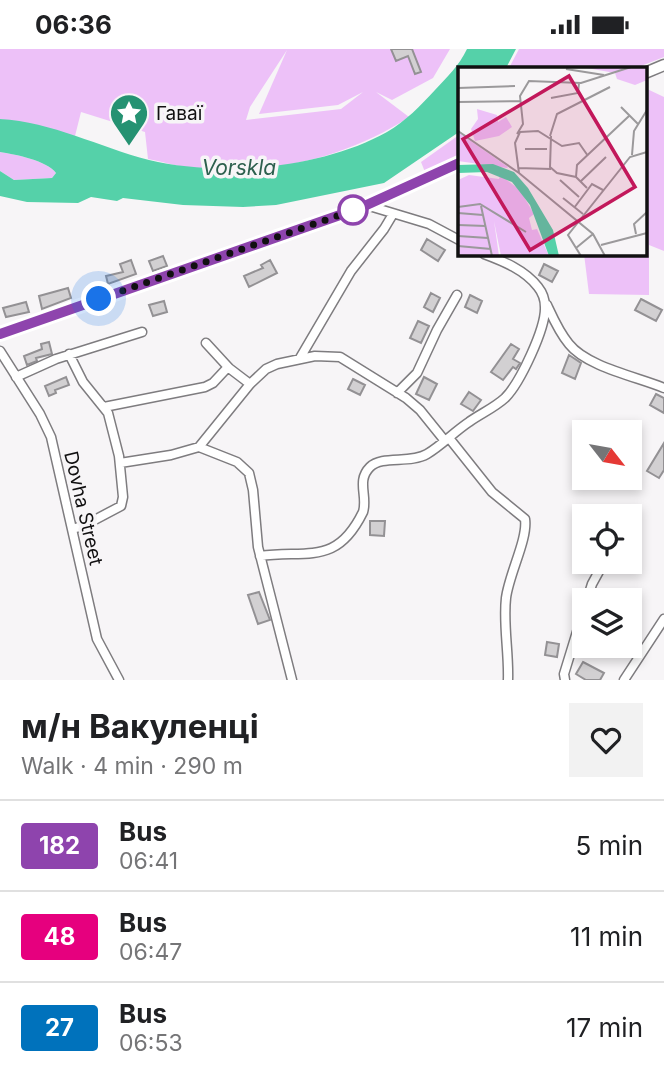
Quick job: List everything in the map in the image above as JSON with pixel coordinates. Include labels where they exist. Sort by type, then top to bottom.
[{"type":"street","points":[[646,73],[664,65]]},
{"type":"street","points":[[0,334],[366,205],[458,163]]},
{"type":"street","points":[[366,205],[429,224],[458,239]]},
{"type":"street","points":[[300,358],[347,277],[393,214]]},
{"type":"street","points":[[486,255],[510,265],[529,278],[538,288],[562,334],[575,350],[606,367],[664,388]]},
{"type":"street","points":[[397,393],[417,373],[457,295]]},
{"type":"street","points":[[260,556],[326,552],[334,549],[349,536],[363,512],[362,485],[371,466],[381,461],[416,459],[505,398],[514,388],[533,351],[544,317],[545,301]]},
{"type":"street","points":[[16,377],[69,354],[142,332]]},
{"type":"street","points":[[206,343],[228,367],[250,384]]},
{"type":"street","name":"Dovha Street","points":[[0,351],[40,414],[51,437],[97,639],[118,680]]},
{"type":"street","points":[[69,354],[83,383],[104,407],[111,423],[120,463],[123,497],[121,506],[73,529]]},
{"type":"street","points":[[120,463],[171,455],[199,447],[250,384],[266,369],[300,358],[336,355],[420,410],[492,492],[525,519],[526,527],[506,601],[508,680]]},
{"type":"street","points":[[104,407],[205,387],[213,383],[228,367]]},
{"type":"street","points":[[199,447],[242,464],[249,473],[260,556],[292,680]]},
{"type":"street","points":[[624,680],[664,618]]},
{"type":"street","points":[[565,680],[564,674],[572,648]]},
{"type":"shaded area","points":[[0,49],[450,49],[433,78],[392,100],[376,92],[409,117],[361,143],[307,161],[280,166],[196,169],[148,159],[145,132],[81,112],[75,136],[0,119]],"holes":[[[287,50],[259,114],[338,105],[363,92],[341,109],[246,120],[250,107]]]},
{"type":"shaded area","points":[[519,49],[664,49],[664,57],[639,67],[510,67]]},
{"type":"shaded area","points":[[646,88],[664,97],[664,251],[649,245],[649,295],[589,294],[584,255],[646,255]]},
{"type":"shaded area","points":[[458,136],[458,156],[425,172],[421,162]]},
{"type":"shaded area","points":[[0,152],[22,156],[46,165],[56,173],[52,178],[14,180],[0,171]]},
{"type":"water","name":"Vorskla","points":[[467,49],[516,49],[507,67],[458,67],[458,133],[384,183],[276,205],[243,207],[183,205],[123,198],[117,201],[91,197],[78,203],[27,202],[0,196],[0,171],[14,180],[52,178],[56,173],[46,165],[22,156],[0,152],[0,119],[38,125],[130,155],[177,165],[207,168],[270,166],[332,154],[361,145],[387,132],[412,113],[457,66]]},
{"type":"building","points":[[391,49],[412,49],[421,72],[415,74],[408,56],[396,61]]},
{"type":"building","points":[[427,239],[445,250],[438,261],[421,250]]},
{"type":"building","points":[[163,256],[167,266],[153,271],[149,261]]},
{"type":"building","points":[[131,260],[136,274],[108,284],[106,276],[123,272],[120,264]]},
{"type":"building","points":[[270,260],[277,273],[249,287],[244,276],[263,268],[261,265]]},
{"type":"building","points":[[544,264],[558,271],[552,282],[539,275]]},
{"type":"building","points":[[68,288],[71,298],[42,309],[39,296]]},
{"type":"building","points":[[431,293],[440,298],[433,312],[424,307]]},
{"type":"building","points":[[470,295],[482,301],[477,313],[465,307]]},
{"type":"building","points":[[641,299],[662,310],[656,321],[635,310]]},
{"type":"building","points":[[164,301],[167,312],[153,316],[149,305]]},
{"type":"building","points":[[26,302],[29,312],[6,317],[3,308]]},
{"type":"building","points":[[418,321],[429,326],[421,343],[410,338]]},
{"type":"building","points":[[49,342],[52,354],[36,358],[37,361],[27,365],[24,356],[42,349],[41,344]]},
{"type":"building","points":[[511,344],[519,349],[513,359],[520,363],[516,369],[513,367],[503,380],[491,372]]},
{"type":"building","points":[[569,355],[581,363],[575,379],[562,373]]},
{"type":"building","points":[[66,377],[69,385],[55,390],[56,393],[49,396],[45,386]]},
{"type":"building","points":[[424,377],[437,384],[429,400],[416,394]]},
{"type":"building","points":[[353,379],[365,385],[360,395],[348,389]]},
{"type":"building","points":[[469,392],[481,400],[473,411],[461,404]]},
{"type":"building","points":[[656,394],[664,398],[664,413],[650,405]]},
{"type":"building","points":[[664,443],[664,470],[659,478],[647,471]]},
{"type":"building","points":[[370,521],[385,521],[384,536],[370,535]]},
{"type":"building","points":[[259,592],[270,620],[258,624],[248,595]]},
{"type":"building","points":[[547,642],[559,644],[557,657],[545,655]]},
{"type":"building","points":[[583,662],[604,673],[600,680],[586,680],[576,674]]},
{"type":"bus line","name":"182","points":[[0,334],[360,208],[458,163]]},
{"type":"place","name":"Гаваї","points":[[129,147]]},
{"type":"route","points":[[99,299],[360,208],[353,210]]}]
